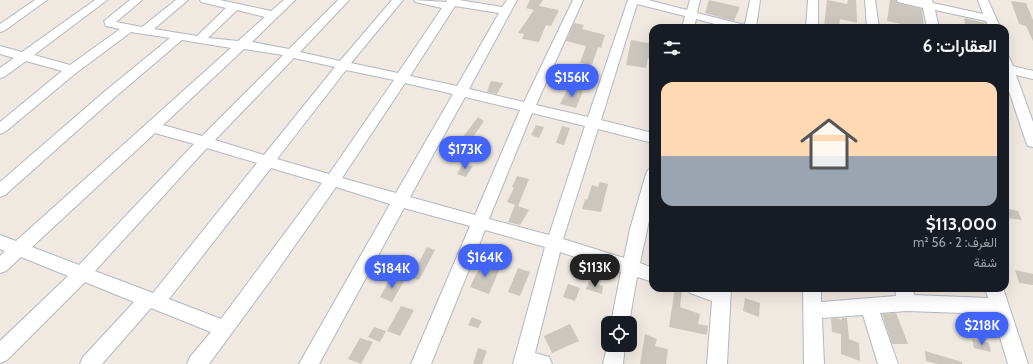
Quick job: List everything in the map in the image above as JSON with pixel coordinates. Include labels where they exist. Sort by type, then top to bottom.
[{"type":"street","points":[[0,29],[42,0]]},
{"type":"street","points":[[0,74],[102,0]]},
{"type":"street","points":[[137,0],[110,21],[110,24],[224,44],[241,44],[344,64],[592,122],[649,137]]},
{"type":"street","points":[[144,31],[183,0]]},
{"type":"street","points":[[205,0],[273,15]]},
{"type":"street","points":[[0,266],[290,0]]},
{"type":"street","points":[[0,354],[82,273],[204,143],[293,54],[344,0]]},
{"type":"street","points":[[90,364],[152,301],[268,161],[344,64],[398,0]]},
{"type":"street","points":[[309,364],[401,201],[460,91],[509,6],[419,0]]},
{"type":"street","points":[[421,364],[528,107],[578,0]]},
{"type":"street","points":[[542,364],[523,361],[554,242],[592,122],[634,0],[728,24]]},
{"type":"street","points":[[689,24],[695,0]]},
{"type":"street","points":[[751,24],[755,0]]},
{"type":"street","points":[[812,24],[813,0]]},
{"type":"street","points":[[870,0],[873,24]]},
{"type":"street","points":[[902,0],[928,3],[993,24]]},
{"type":"street","points":[[983,0],[993,24]]},
{"type":"street","points":[[197,364],[225,329],[332,180],[451,3]]},
{"type":"street","points":[[928,3],[932,24]]},
{"type":"street","points":[[199,40],[234,6]]},
{"type":"street","points":[[0,129],[72,70],[129,28]]},
{"type":"street","points":[[0,190],[109,95],[180,36]]},
{"type":"street","points":[[0,50],[72,70]]},
{"type":"street","points":[[1009,65],[1033,75]]},
{"type":"street","points":[[1009,73],[1033,142]]},
{"type":"street","points":[[1009,97],[1018,99]]},
{"type":"street","points":[[153,127],[401,201],[554,242],[649,273]]},
{"type":"street","points":[[621,316],[630,267],[649,190]]},
{"type":"street","points":[[0,242],[225,329]]},
{"type":"street","points":[[717,364],[722,292]]},
{"type":"street","points":[[812,292],[814,364]]},
{"type":"street","points":[[995,292],[1018,364]]},
{"type":"street","points":[[812,311],[869,306],[905,296],[999,306]]},
{"type":"street","points":[[869,306],[888,364]]},
{"type":"street","points":[[613,364],[615,352]]},
{"type":"building","points":[[530,0],[543,0],[539,6],[559,10],[551,26],[546,25],[539,42],[522,39],[524,34],[518,33],[534,10],[526,8]]},
{"type":"building","points":[[709,0],[740,7],[734,21],[705,13]]},
{"type":"building","points":[[827,0],[847,4],[848,0],[856,0],[857,23],[840,19],[839,24],[824,24]]},
{"type":"building","points":[[890,0],[896,0],[898,3],[922,9],[924,24],[901,24],[887,21]]},
{"type":"building","points":[[1011,1],[1026,3],[1033,20],[1033,41],[1026,26],[1019,24]]},
{"type":"building","points":[[964,18],[985,24],[965,24]]},
{"type":"building","points":[[574,23],[584,25],[582,29],[605,35],[601,48],[598,47],[592,65],[580,63],[586,46],[566,41]]},
{"type":"building","points":[[631,40],[649,43],[649,58],[646,68],[626,65]]},
{"type":"building","points":[[491,81],[503,83],[497,94],[487,92]]},
{"type":"building","points":[[570,87],[583,91],[576,108],[560,104],[568,88]]},
{"type":"building","points":[[478,117],[484,121],[471,140],[463,137]]},
{"type":"building","points":[[536,125],[544,127],[539,138],[531,135]]},
{"type":"building","points":[[562,126],[570,128],[564,145],[556,143]]},
{"type":"building","points":[[462,165],[473,166],[466,177],[457,174]]},
{"type":"building","points":[[517,176],[529,179],[518,206],[507,202],[514,188],[512,187]]},
{"type":"building","points":[[600,182],[608,184],[601,212],[582,209],[592,185],[598,187]]},
{"type":"building","points":[[515,205],[529,210],[520,225],[508,222]]},
{"type":"building","points":[[1009,209],[1018,211],[1022,220],[1009,218]]},
{"type":"building","points":[[427,247],[435,250],[419,280],[411,278]]},
{"type":"building","points":[[482,262],[500,268],[489,294],[470,287]]},
{"type":"building","points":[[518,268],[530,272],[520,296],[508,292]]},
{"type":"building","points":[[1015,270],[1033,274],[1033,285],[1019,283]]},
{"type":"building","points":[[391,277],[404,281],[392,302],[380,297]]},
{"type":"building","points":[[589,281],[603,286],[602,294],[586,289]]},
{"type":"building","points":[[568,284],[580,288],[575,301],[563,297]]},
{"type":"building","points":[[674,292],[682,292],[680,307],[700,314],[698,324],[708,326],[707,335],[669,327]]},
{"type":"building","points":[[745,298],[760,303],[759,317],[743,311]]},
{"type":"building","points":[[401,306],[414,310],[400,336],[387,331]]},
{"type":"building","points":[[896,313],[908,344],[892,344],[882,314]]},
{"type":"building","points":[[472,317],[482,321],[478,328],[468,325]]},
{"type":"building","points":[[836,318],[842,320],[842,318],[847,318],[849,339],[859,343],[860,361],[841,354],[841,334],[832,332],[831,319]]},
{"type":"building","points":[[570,324],[579,341],[552,353],[544,336]]},
{"type":"building","points":[[374,327],[386,331],[380,342],[368,337]]},
{"type":"building","points":[[645,334],[657,339],[655,346],[668,349],[666,364],[640,364]]},
{"type":"building","points":[[360,338],[373,342],[361,364],[348,359]]},
{"type":"building","points":[[972,339],[989,343],[991,352],[974,348]]},
{"type":"building","points":[[478,348],[487,351],[482,364],[473,364]]},
{"type":"building","points":[[925,351],[962,362],[962,364],[937,364],[926,361]]}]
